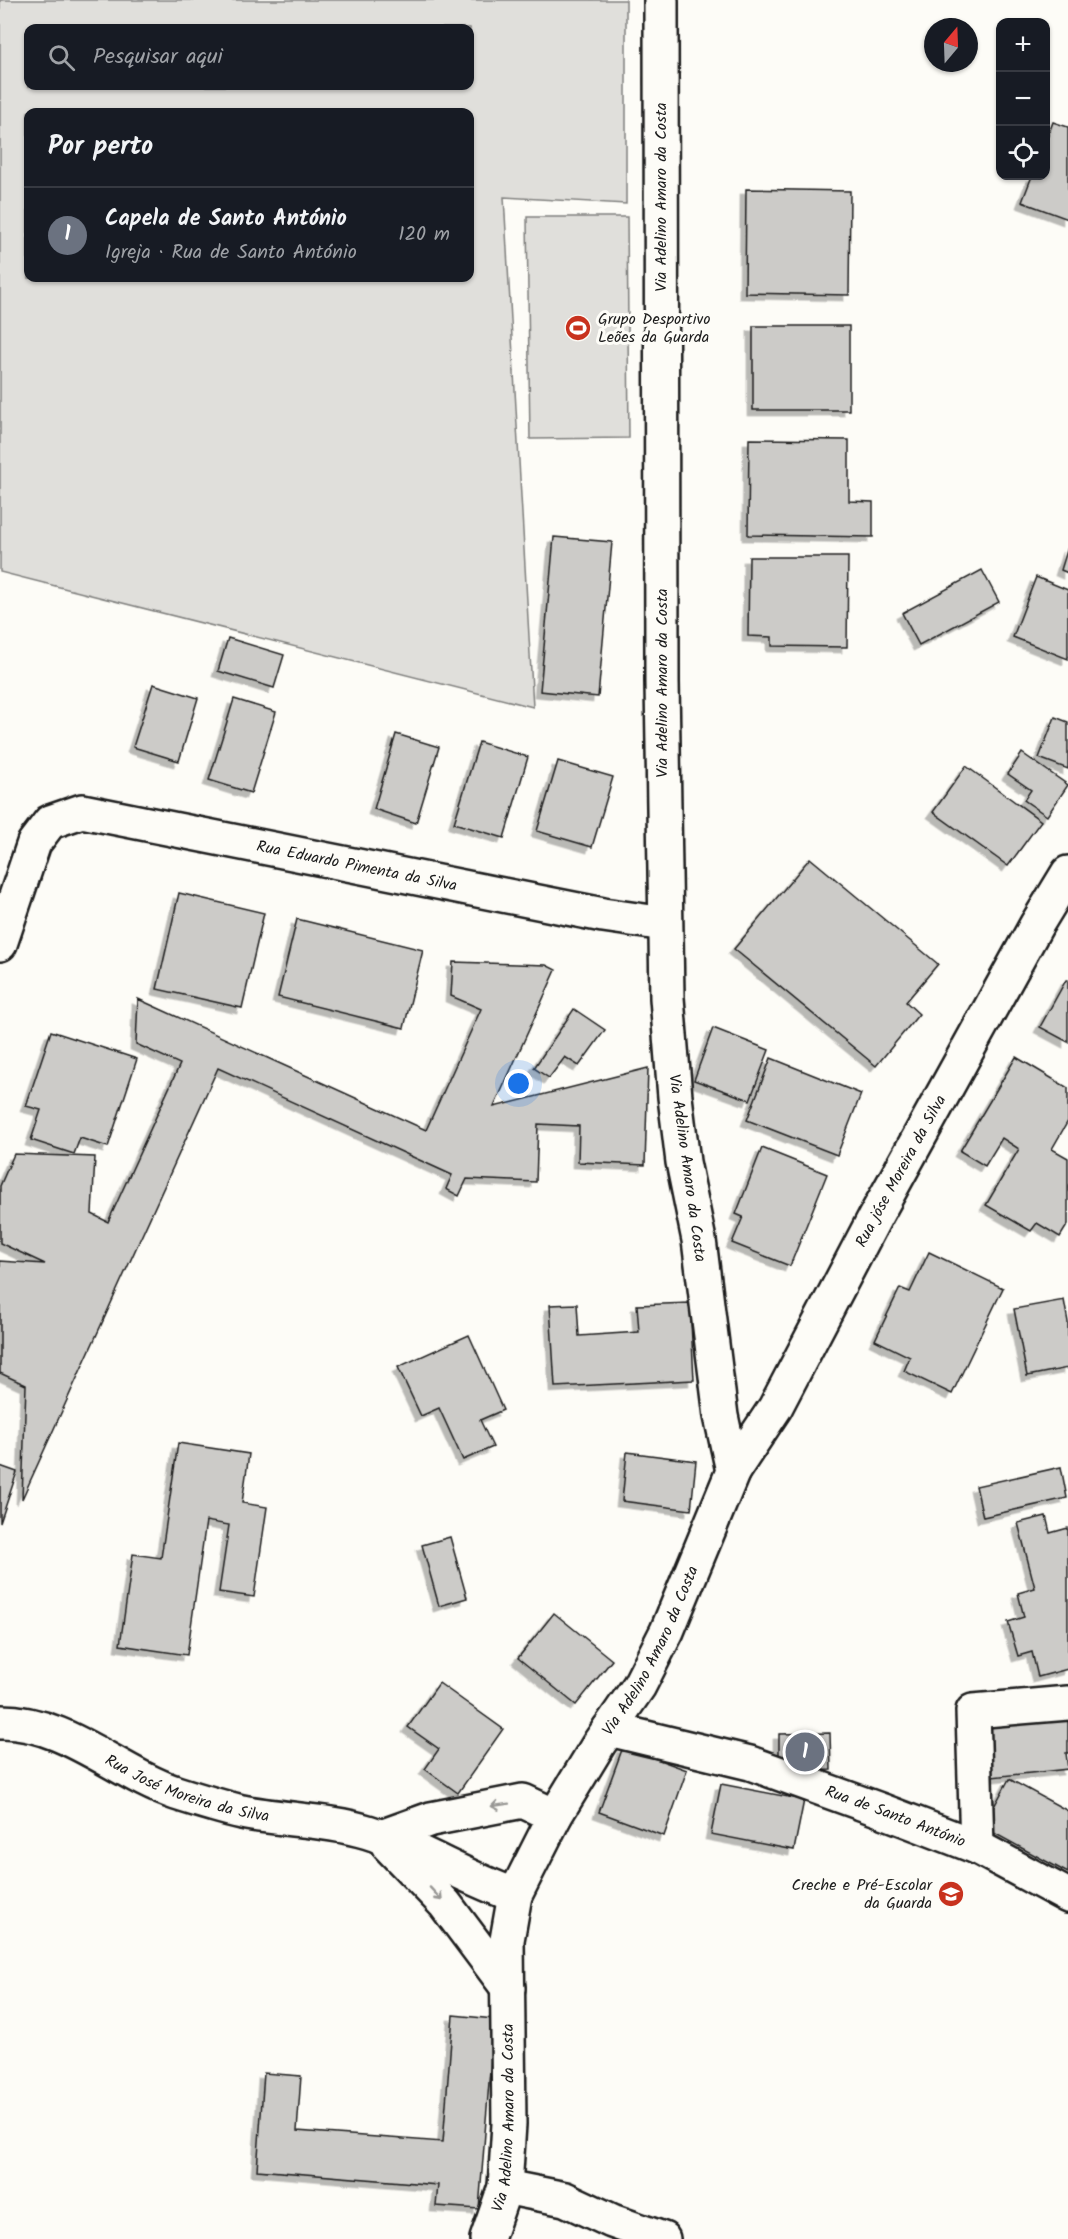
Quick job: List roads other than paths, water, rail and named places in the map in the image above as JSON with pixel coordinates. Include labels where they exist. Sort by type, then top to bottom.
[{"type":"street","name":"Via Adelino Amaro da Costa","points":[[487,2239],[505,2187],[509,2124],[507,1940],[515,1895],[555,1816],[609,1729],[639,1686],[667,1631],[733,1471],[721,1416],[699,1240],[683,1162],[667,998],[662,682],[661,0]]},
{"type":"street","name":"Rua Eduardo Pimenta da Silva","points":[[0,944],[34,843],[50,822],[82,811],[603,915],[665,924]]},
{"type":"street","name":"Rua jóse Moreira da Silva","points":[[733,1471],[774,1408],[875,1217],[1037,924],[1068,873]]},
{"type":"street","points":[[977,1847],[973,1711],[1068,1703]]},
{"type":"street","name":"Rua José Moreira da Silva","points":[[0,1722],[40,1728],[79,1744],[174,1792],[242,1812],[367,1832],[410,1847],[515,1895]]},
{"type":"street","name":"Rua de Santo António","points":[[609,1729],[750,1763],[883,1811],[977,1847],[1068,1896]]},
{"type":"street","points":[[508,1988],[445,1904],[381,1837],[431,1819],[523,1801],[555,1816]]},
{"type":"street","points":[[505,2187],[565,2199],[612,2221],[663,2239]]},
{"type":"place","name":"Grupo Desportivo Leões da Guarda","points":[[578,328]]},
{"type":"place","name":"Capela de Santo António","points":[[805,1752]]},
{"type":"place","name":"Creche e Pré-Escolar da Guarda","points":[[951,1894]]}]
